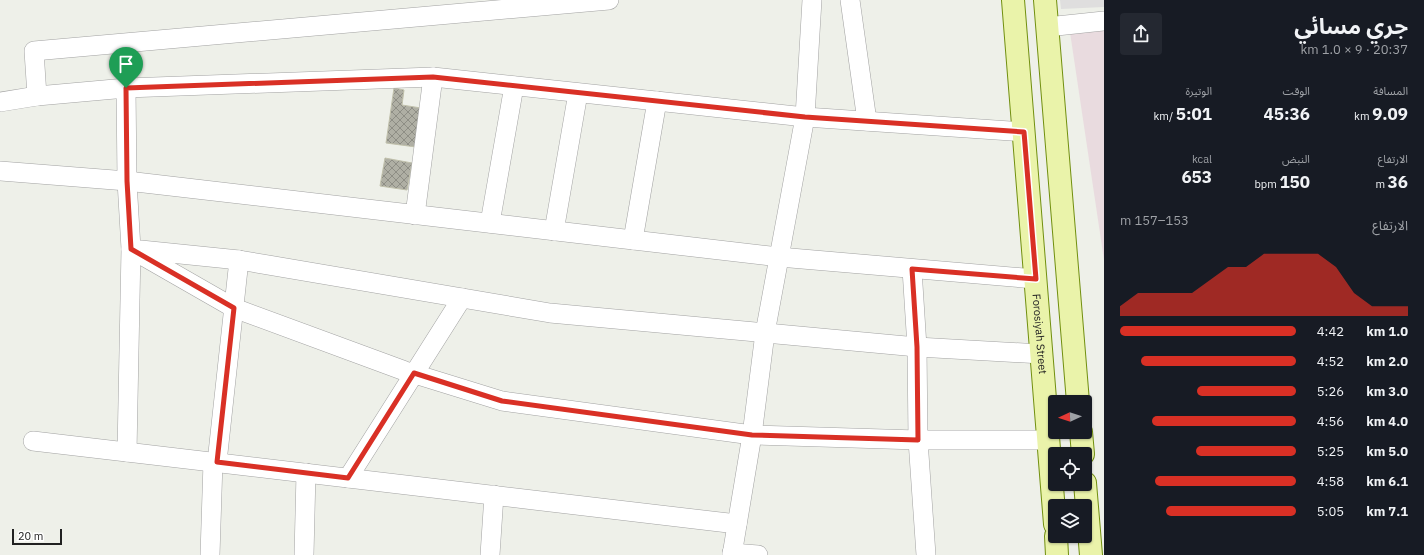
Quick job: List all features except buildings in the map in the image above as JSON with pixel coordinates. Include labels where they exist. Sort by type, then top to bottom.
[{"type":"main road","name":"Forosiyah Street","points":[[1013,0],[1053,499]]},
{"type":"main road","points":[[1045,0],[1077,395]]},
{"type":"main road","points":[[1086,491],[1091,555]]},
{"type":"main road","points":[[1057,543],[1058,555]]},
{"type":"street","points":[[36,96],[34,51],[609,0]]},
{"type":"street","points":[[758,555],[732,554],[752,435],[765,333],[805,117],[812,0]]},
{"type":"street","points":[[850,0],[867,122]]},
{"type":"street","points":[[1047,27],[1104,21]]},
{"type":"street","points":[[0,102],[36,96],[126,88],[433,77],[805,117],[1024,132]]},
{"type":"street","points":[[415,215],[433,77]]},
{"type":"street","points":[[490,223],[514,86]]},
{"type":"street","points":[[126,88],[127,181],[131,249],[127,452]]},
{"type":"street","points":[[554,231],[578,93]]},
{"type":"street","points":[[633,240],[657,101]]},
{"type":"street","points":[[0,171],[127,181],[779,257],[1036,279]]},
{"type":"street","points":[[131,249],[239,260],[550,313],[917,347],[1041,354]]},
{"type":"street","points":[[131,249],[234,308],[414,373],[502,401],[752,435],[918,440],[1048,440]]},
{"type":"street","points":[[210,555],[215,462],[239,260]]},
{"type":"street","points":[[912,269],[917,347],[918,440],[926,555]]},
{"type":"street","points":[[348,478],[462,298]]},
{"type":"street","points":[[33,441],[737,524]]},
{"type":"street","points":[[304,555],[306,473]]},
{"type":"street","points":[[490,555],[494,496]]},
{"type":"shaded area","points":[[1060,0],[1104,0],[1104,7],[1061,9]]},
{"type":"shaded area","points":[[1104,15],[1104,260],[1068,19]]},
{"type":"route","points":[[433,77],[805,117],[1024,132],[1036,279],[912,269],[917,347],[918,440],[752,435],[502,401],[414,373],[348,478],[217,462],[234,308],[131,249],[127,181],[126,88],[433,77]]}]
